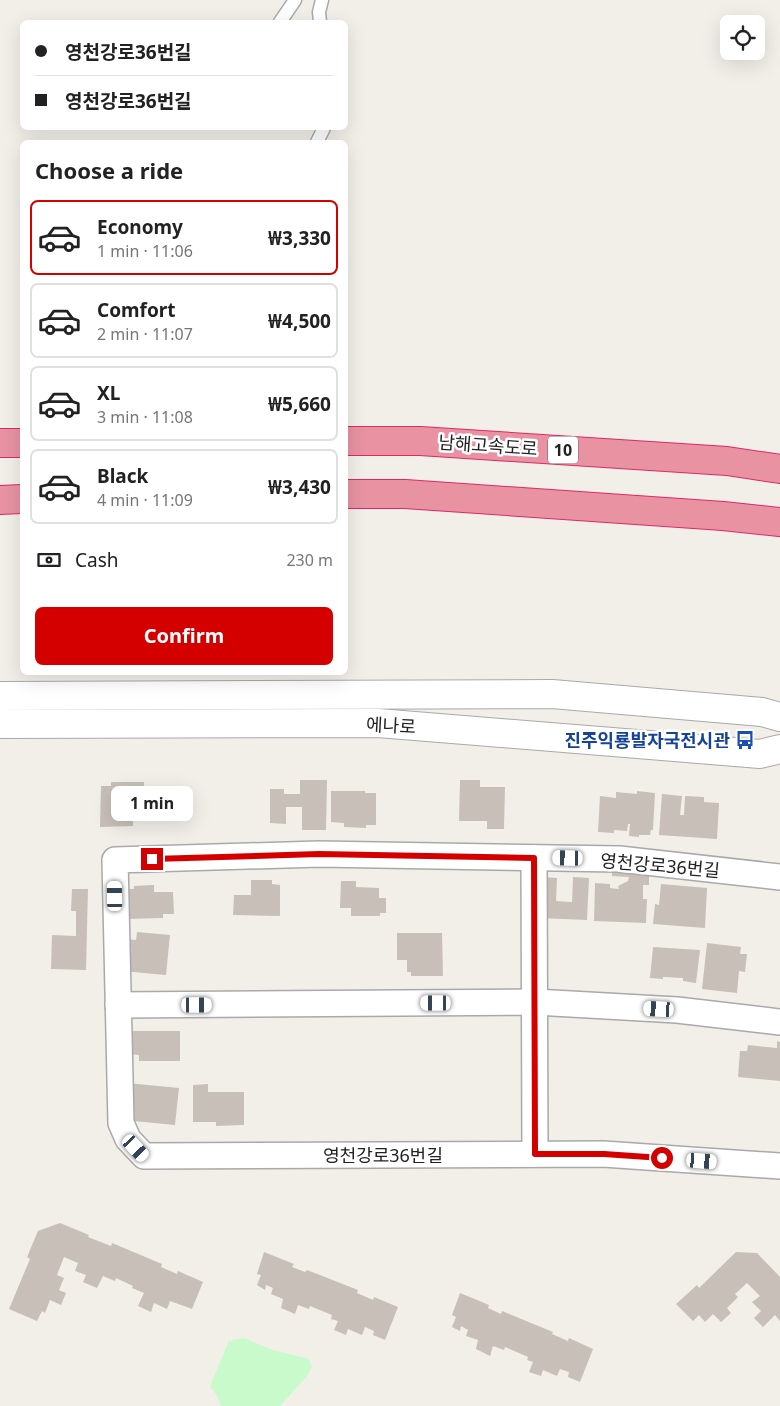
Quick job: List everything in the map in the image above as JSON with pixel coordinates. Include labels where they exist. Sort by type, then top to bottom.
[{"type":"highway","name":"남해고속도로","points":[[348,441],[420,440],[727,461],[780,468]]},
{"type":"highway","points":[[0,443],[20,443]]},
{"type":"highway","points":[[348,494],[415,494],[723,516],[780,522]]},
{"type":"highway","points":[[0,500],[20,499]]},
{"type":"street","name":"에나로","points":[[0,696],[552,694],[762,712],[780,717]]},
{"type":"street","name":"에나로","points":[[0,724],[378,723],[760,754],[780,749]]},
{"type":"street","name":"영천강로36번길","points":[[780,877],[619,859],[319,854],[114,860],[121,1123],[128,1139],[144,1156],[604,1154],[780,1166]]},
{"type":"street","points":[[534,858],[535,1154]]},
{"type":"street","points":[[118,1006],[535,1002],[677,1010],[780,1022]]},
{"type":"lane","points":[[281,20],[295,0]]},
{"type":"lane","points":[[320,20],[319,12],[322,0]]},
{"type":"green space","points":[[244,1338],[273,1350],[309,1359],[312,1367],[306,1377],[280,1406],[221,1406],[218,1397],[210,1386],[229,1341]]},
{"type":"building","points":[[300,780],[327,780],[326,830],[302,830],[302,807],[286,807],[286,824],[270,823],[270,789],[284,789],[284,794],[300,794]]},
{"type":"building","points":[[460,780],[480,780],[480,787],[505,787],[504,829],[487,829],[487,821],[459,821]]},
{"type":"building","points":[[111,782],[144,782],[145,821],[133,821],[133,826],[100,827],[101,786],[111,786]]},
{"type":"building","points":[[331,791],[365,791],[365,793],[376,793],[376,825],[366,825],[366,828],[344,827],[344,823],[331,822]]},
{"type":"building","points":[[637,791],[655,793],[653,830],[651,830],[650,835],[629,836],[630,824],[628,824],[627,831],[614,830],[614,833],[598,832],[600,796],[616,798],[616,792],[637,794]]},
{"type":"building","points":[[662,794],[682,796],[680,815],[684,815],[685,796],[704,797],[704,802],[719,803],[717,839],[659,835]]},
{"type":"building","points":[[612,870],[649,871],[649,885],[643,885],[643,899],[647,899],[646,923],[594,921],[595,883],[610,884],[610,888],[619,889],[618,886],[628,881],[629,877],[612,876]]},
{"type":"building","points":[[543,877],[557,878],[556,901],[572,902],[573,877],[589,878],[587,920],[539,918]]},
{"type":"building","points":[[251,880],[272,880],[272,884],[280,885],[280,916],[233,915],[234,895],[251,895]]},
{"type":"building","points":[[341,881],[356,881],[356,887],[379,888],[379,898],[386,898],[386,913],[380,913],[380,916],[351,916],[351,908],[340,908]]},
{"type":"building","points":[[661,884],[707,888],[705,928],[653,924],[655,904],[659,905]]},
{"type":"building","points":[[154,885],[154,892],[173,892],[174,914],[163,914],[163,918],[125,919],[123,889],[134,889],[134,886]]},
{"type":"building","points":[[72,889],[88,889],[86,970],[51,969],[52,935],[76,936],[76,911],[71,911]]},
{"type":"building","points":[[137,932],[170,935],[166,975],[122,971],[124,939],[136,940]]},
{"type":"building","points":[[397,933],[442,933],[443,976],[411,976],[411,972],[407,972],[407,960],[397,960]]},
{"type":"building","points":[[707,943],[741,947],[740,954],[747,954],[745,972],[739,971],[737,993],[702,989]]},
{"type":"building","points":[[653,947],[700,950],[696,983],[683,981],[683,978],[650,978]]},
{"type":"building","points":[[129,1031],[180,1031],[180,1061],[139,1061],[139,1055],[129,1054]]},
{"type":"building","points":[[777,1041],[780,1042],[780,1081],[738,1077],[740,1051],[747,1051],[748,1045],[777,1048]]},
{"type":"building","points":[[127,1083],[179,1088],[175,1125],[123,1120]]},
{"type":"building","points":[[208,1084],[208,1092],[244,1092],[244,1125],[216,1126],[216,1122],[193,1122],[193,1085]]},
{"type":"building","points":[[60,1223],[89,1235],[88,1237],[111,1246],[112,1243],[162,1264],[161,1267],[177,1274],[178,1271],[203,1282],[192,1309],[170,1301],[167,1309],[154,1303],[151,1312],[138,1306],[144,1293],[132,1288],[133,1286],[116,1278],[115,1281],[103,1276],[97,1288],[83,1282],[86,1275],[75,1271],[78,1263],[64,1257],[57,1275],[64,1278],[59,1290],[66,1293],[61,1305],[50,1300],[45,1313],[42,1311],[37,1321],[9,1309],[30,1259],[27,1257],[38,1231]]},
{"type":"building","points":[[264,1252],[294,1264],[292,1267],[305,1272],[307,1270],[358,1290],[357,1293],[373,1300],[374,1297],[398,1307],[385,1340],[373,1335],[374,1331],[365,1327],[362,1335],[348,1329],[346,1335],[334,1330],[338,1321],[331,1319],[332,1315],[310,1306],[309,1309],[298,1305],[295,1314],[281,1308],[283,1299],[271,1294],[273,1288],[266,1285],[265,1290],[257,1285],[261,1275],[257,1274]]},
{"type":"building","points":[[736,1252],[757,1253],[780,1277],[780,1321],[775,1315],[763,1327],[754,1318],[761,1311],[752,1302],[760,1296],[747,1283],[735,1294],[738,1297],[727,1308],[731,1313],[721,1322],[713,1314],[705,1322],[699,1315],[693,1321],[676,1304],[697,1285],[699,1288]]},
{"type":"building","points":[[460,1293],[489,1305],[488,1308],[501,1314],[502,1311],[553,1332],[552,1334],[568,1341],[569,1338],[593,1349],[580,1382],[568,1377],[569,1372],[560,1369],[557,1376],[543,1370],[541,1376],[529,1372],[533,1362],[527,1360],[528,1357],[505,1347],[504,1350],[493,1346],[490,1356],[476,1349],[478,1340],[466,1336],[468,1330],[461,1326],[460,1331],[452,1327],[456,1317],[452,1315]]},
{"type":"place","name":"진주익룡발자국전시관","points":[[745,740]]},
{"type":"route","points":[[152,859],[319,854],[534,858],[535,1154],[604,1154],[662,1158]]}]
